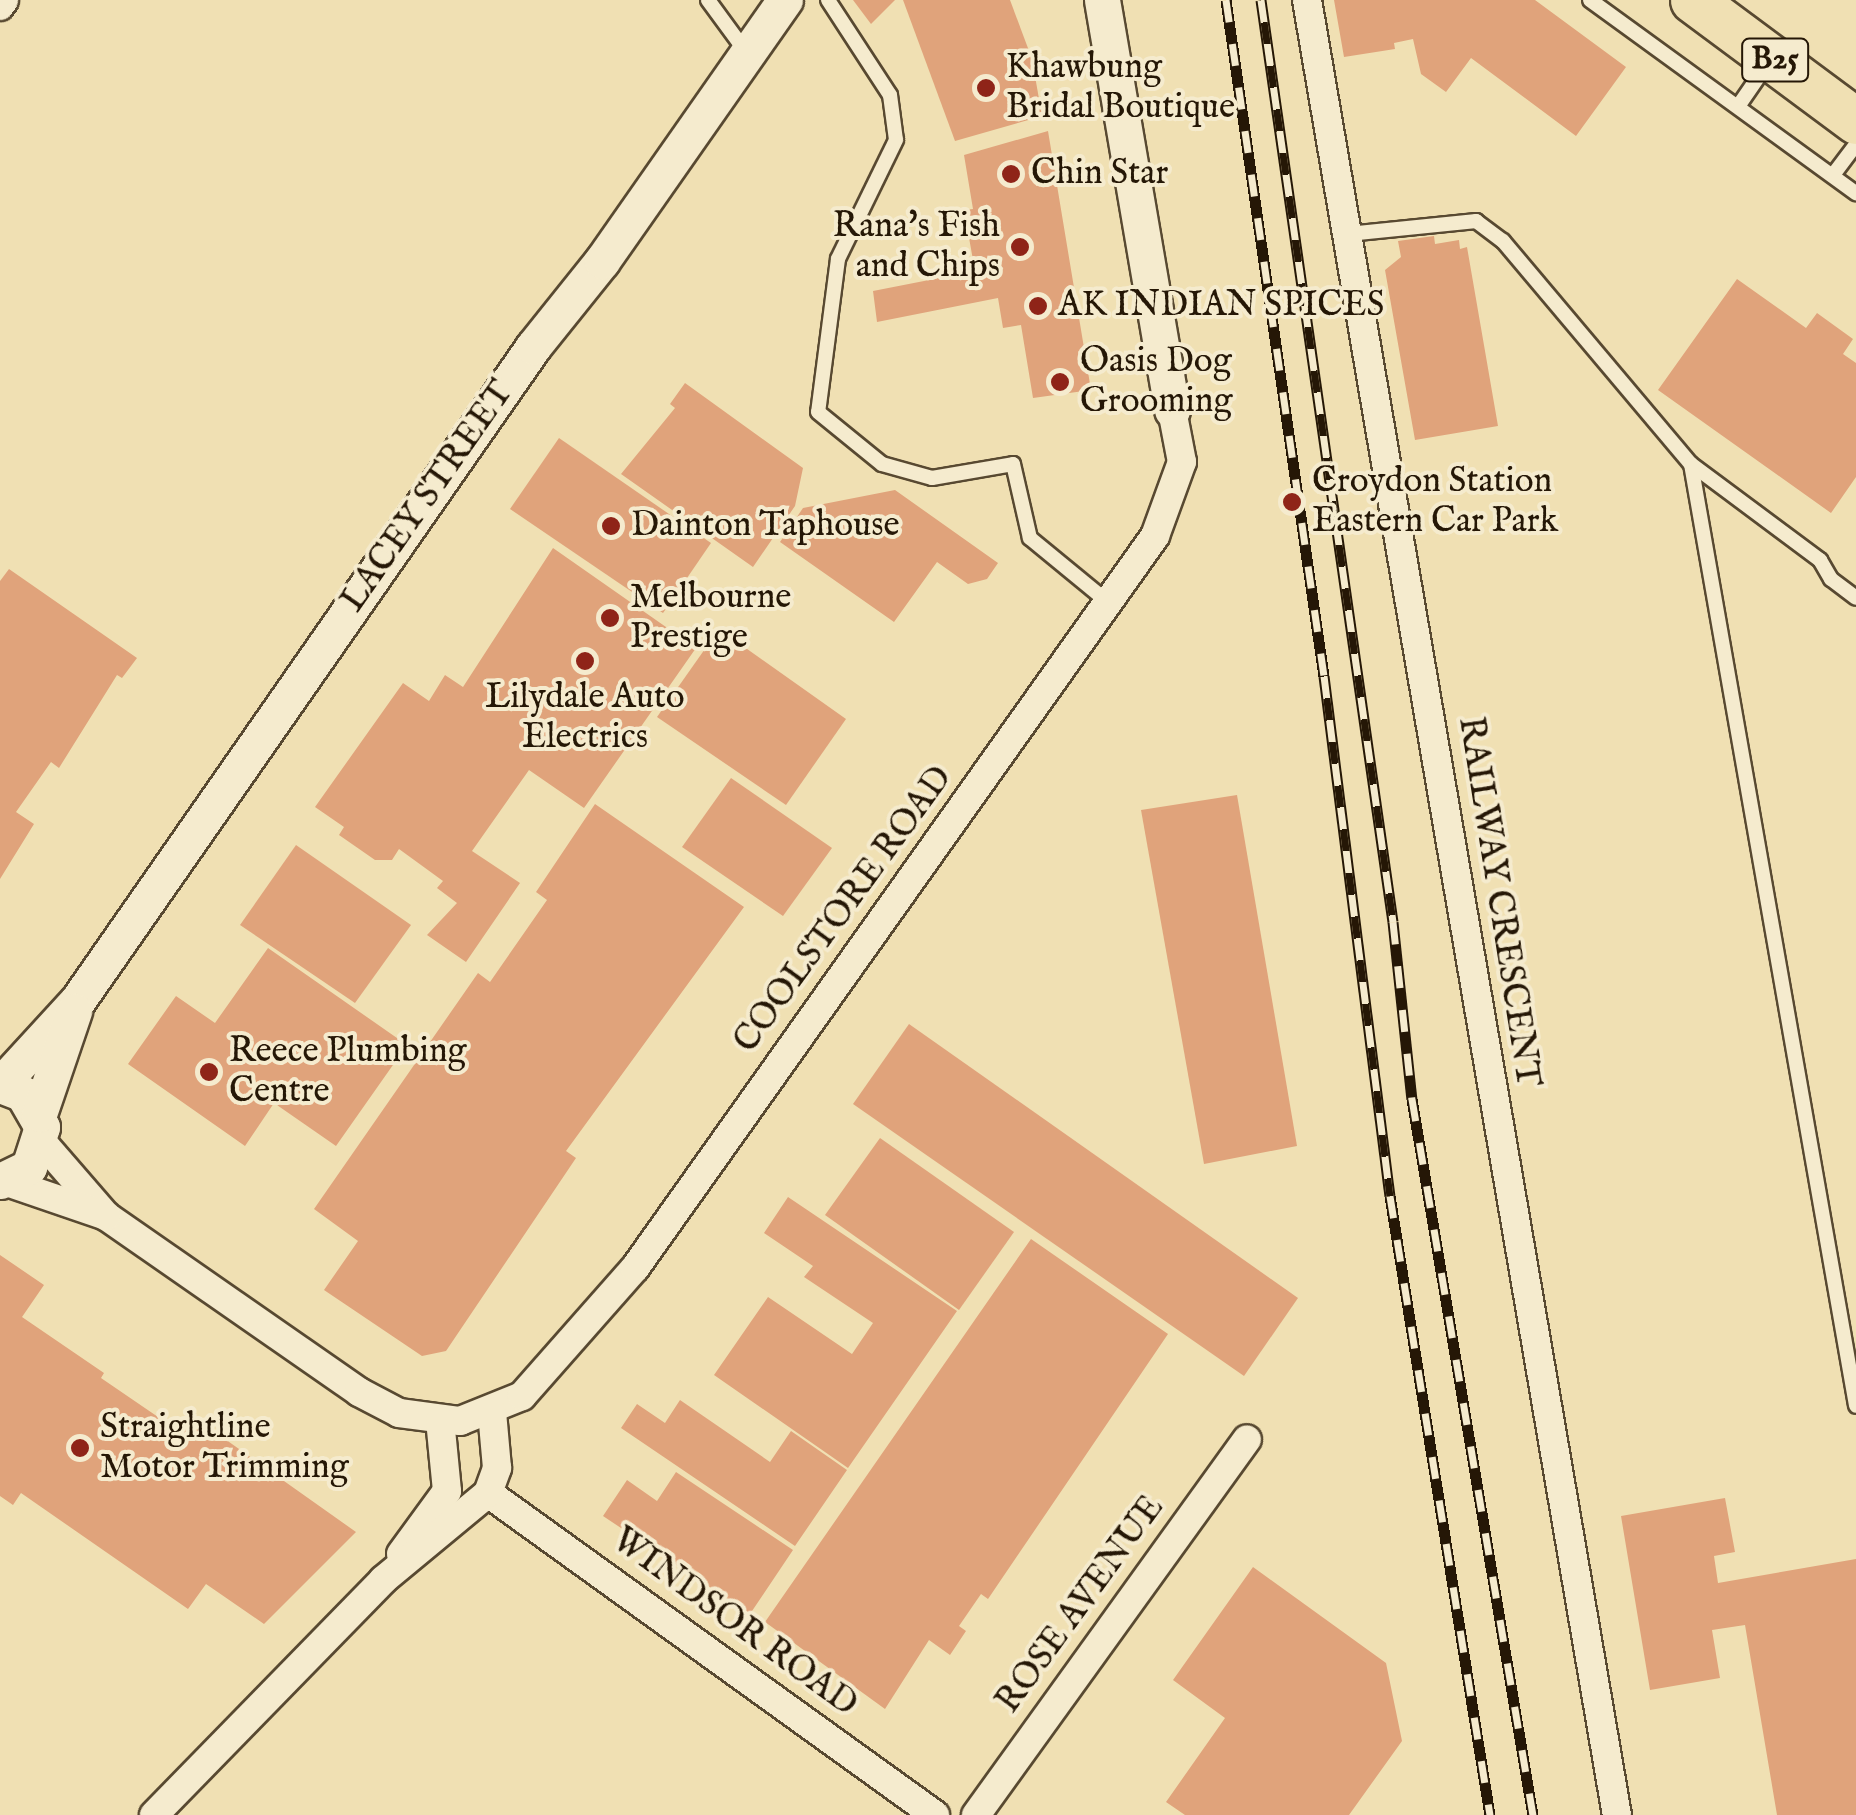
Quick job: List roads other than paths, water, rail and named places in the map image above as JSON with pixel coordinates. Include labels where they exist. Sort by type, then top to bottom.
[{"type":"main road","name":"B25","points":[[1693,0],[1856,121]]},
{"type":"street","name":"LACEY STREET","points":[[0,1085],[78,1000],[533,347],[785,0]]},
{"type":"street","points":[[1102,0],[1172,410]]},
{"type":"street","name":"RAILWAY CRESCENT","points":[[1306,0],[1390,469],[1465,952],[1617,1815]]},
{"type":"street","name":"COOLSTORE ROAD","points":[[492,1412],[550,1372],[635,1268],[1108,602],[1170,506],[1182,462],[1172,410]]},
{"type":"street","name":"LACEY STREET","points":[[40,1128],[78,1000]]},
{"type":"street","points":[[0,1085],[23,1094],[40,1128],[106,1216]]},
{"type":"street","points":[[2,1181],[29,1167],[40,1128]]},
{"type":"street","points":[[2,1181],[106,1216],[359,1392],[399,1413],[440,1420],[492,1412],[496,1468],[488,1492],[383,1580],[154,1815]]},
{"type":"street","points":[[383,1580],[447,1491],[440,1420]]},
{"type":"street","name":"ROSE AVENUE","points":[[976,1815],[1246,1439]]},
{"type":"street","name":"WINDSOR ROAD","points":[[488,1492],[935,1815]]},
{"type":"lane","points":[[708,0],[748,54]]},
{"type":"lane","points":[[828,0],[890,95],[896,140],[838,259],[818,412],[882,464],[932,478],[1013,464],[1030,538],[1108,602]]},
{"type":"lane","points":[[1590,0],[1856,193]]},
{"type":"lane","points":[[1739,105],[1772,58]]},
{"type":"lane","points":[[1833,176],[1856,145]]},
{"type":"lane","points":[[1348,234],[1476,221],[1503,241],[1691,464],[1820,560],[1831,579],[1856,598]]},
{"type":"lane","points":[[1691,464],[1856,1406]]},
{"type":"railway","points":[[1226,0],[1324,676],[1390,1196],[1490,1815]]},
{"type":"railway","points":[[1261,0],[1393,922],[1412,1099],[1533,1815]]},
{"type":"place","name":"Khawbung Bridal Boutique","points":[[986,88]]},
{"type":"place","name":"Chin Star","points":[[1011,174]]},
{"type":"place","name":"Rana's Fish and Chips","points":[[1020,247]]},
{"type":"place","name":"AK INDIAN SPICES","points":[[1038,306]]},
{"type":"place","name":"Oasis Dog Grooming","points":[[1060,382]]},
{"type":"place","name":"Croydon Station Eastern Car Park","points":[[1292,502]]},
{"type":"place","name":"Dainton Taphouse","points":[[611,526]]},
{"type":"place","name":"Melbourne Prestige","points":[[610,618]]},
{"type":"place","name":"Lilydale Auto Electrics","points":[[585,661]]},
{"type":"place","name":"Reece Plumbing Centre","points":[[209,1072]]},
{"type":"place","name":"Straightline Motor Trimming","points":[[80,1448]]}]
